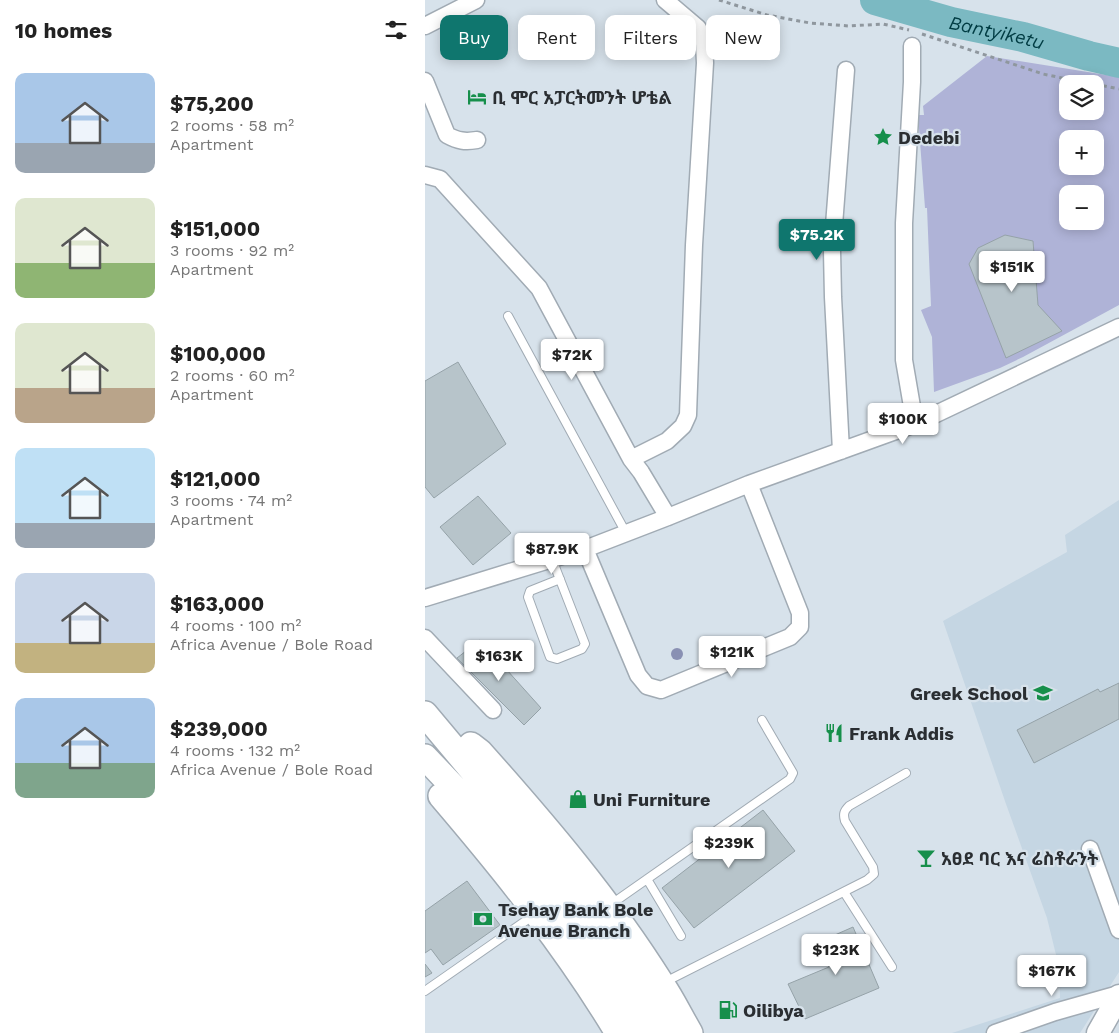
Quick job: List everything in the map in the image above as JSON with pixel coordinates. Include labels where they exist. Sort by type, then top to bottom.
[{"type":"main road","points":[[425,714],[595,917],[640,985],[668,1033]]},
{"type":"main road","points":[[442,733],[467,741],[480,752],[524,802],[608,906],[662,984],[690,1033]]},
{"type":"main road","points":[[425,757],[518,854],[589,946],[644,1033]]},
{"type":"main road","points":[[425,765],[437,791],[537,912],[595,995],[618,1033]]},
{"type":"main road","points":[[1098,1033],[1119,995]]},
{"type":"street","points":[[425,26],[477,0]]},
{"type":"street","points":[[631,459],[667,441],[683,426],[688,415],[694,245],[705,64],[703,43],[698,28],[665,0]]},
{"type":"street","points":[[912,46],[912,82],[904,223],[904,360],[915,424]]},
{"type":"street","points":[[841,451],[832,251],[846,70]]},
{"type":"street","points":[[425,81],[447,135],[465,142],[477,140]]},
{"type":"street","points":[[425,175],[440,179],[539,288],[631,459],[646,480],[667,517]]},
{"type":"street","points":[[425,598],[585,549],[749,484],[915,424],[1119,327]]},
{"type":"street","points":[[585,549],[638,675],[647,686],[661,690],[790,637],[800,627],[800,613],[749,484]]},
{"type":"street","points":[[425,638],[493,710]]},
{"type":"street","points":[[1090,849],[1119,930]]},
{"type":"street","points":[[995,1033],[1055,1012],[1119,995]]},
{"type":"lane","points":[[508,316],[626,533]]},
{"type":"lane","points":[[552,559],[560,579],[585,644],[582,649],[557,659],[550,657],[528,597],[529,591],[560,579]]},
{"type":"lane","points":[[608,906],[790,779],[793,773],[762,720]]},
{"type":"lane","points":[[662,984],[844,892],[867,880],[874,874],[873,867],[843,815],[849,806],[906,773]]},
{"type":"lane","points":[[647,879],[681,936]]},
{"type":"lane","points":[[844,892],[892,967]]},
{"type":"lane","points":[[425,991],[537,912]]},
{"type":"path","points":[[1104,86],[1119,89]]},
{"type":"shaded area","points":[[987,56],[1119,77],[1119,305],[1000,368],[934,392],[932,337],[921,310],[931,306],[927,208],[925,208],[918,115],[924,115],[923,106]]},
{"type":"shaded area","name":"Greek School","points":[[1119,500],[1119,972],[1080,1033],[952,1033],[1060,998],[1059,967],[1047,918],[943,621],[1067,552],[1065,535]]},
{"type":"building","points":[[1005,235],[1033,241],[1038,305],[1062,331],[1006,358],[969,264],[978,248]]},
{"type":"building","points":[[458,362],[506,444],[434,498],[425,487],[425,381]]},
{"type":"building","points":[[478,496],[511,533],[473,565],[440,527]]},
{"type":"building","points":[[480,640],[541,708],[524,725],[457,658]]},
{"type":"building","points":[[1119,683],[1119,719],[1034,763],[1017,730],[1098,689],[1100,692]]},
{"type":"building","points":[[763,810],[795,851],[694,928],[662,888]]},
{"type":"building","points":[[467,881],[500,925],[443,965],[431,949],[425,953],[425,911]]},
{"type":"building","points":[[853,927],[879,988],[805,1019],[788,984],[829,967],[819,942]]},
{"type":"building","points":[[425,964],[432,973],[425,977]]},
{"type":"waterway","name":"Bantyiketu","points":[[875,0],[951,22],[1023,37],[1119,63]]},
{"type":"place","name":"ቢ ሞር አፓርትመንት ሆቴል","points":[[477,97]]},
{"type":"place","name":"Dedebi","points":[[883,137]]},
{"type":"place","name":"Greek School","points":[[1043,693]]},
{"type":"place","name":"Frank Addis","points":[[834,733]]},
{"type":"place","name":"Uni Furniture","points":[[578,799]]},
{"type":"place","name":"አፀደ ባር እና ሬስቶራንት","points":[[926,858]]},
{"type":"place","name":"Tsehay Bank Bole Avenue Branch","points":[[483,919]]},
{"type":"place","name":"Oilibya","points":[[728,1010]]}]
